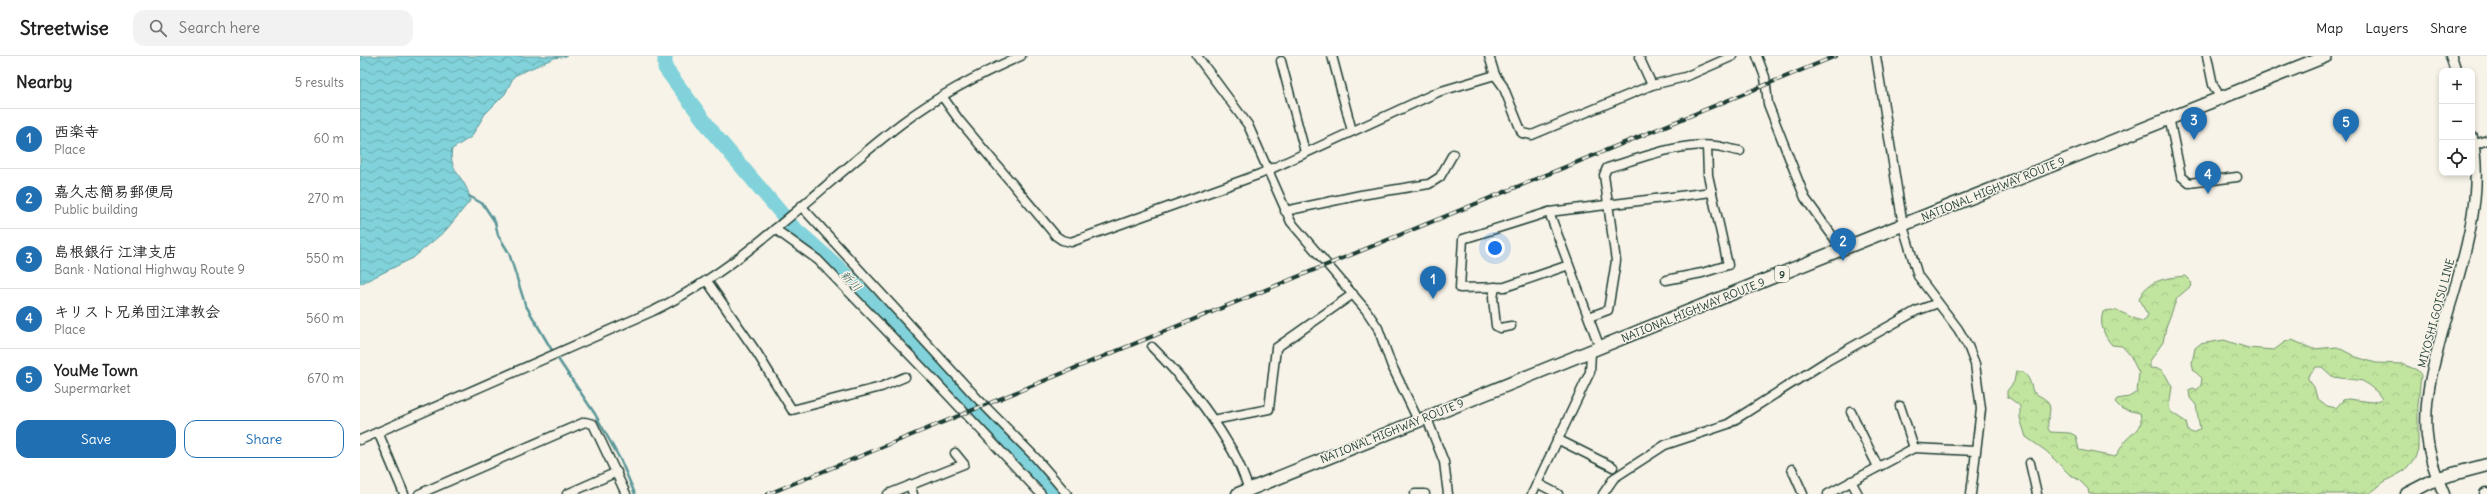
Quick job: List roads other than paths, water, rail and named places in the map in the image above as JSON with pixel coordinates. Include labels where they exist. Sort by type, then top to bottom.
[{"type":"highway","name":"NATIONAL HIGHWAY ROUTE 9","points":[[1238,494],[1422,418],[1595,350],[1842,249],[1903,226],[2169,117],[2326,56]]},
{"type":"highway","points":[[2407,494],[2438,478],[2487,465]]},
{"type":"main road","points":[[2451,56],[2455,68]]},
{"type":"main road","name":"MIYOSHI GOTSU LINE","points":[[2444,494],[2438,478],[2427,435],[2430,381],[2470,225],[2474,176]]},
{"type":"street","points":[[360,440],[653,311],[708,281],[732,264],[903,122],[942,96],[1021,56]]},
{"type":"street","points":[[1197,56],[1248,125],[1291,222],[1353,294],[1378,328],[1391,364],[1422,418],[1444,462],[1448,494]]},
{"type":"street","points":[[1332,56],[1352,131]]},
{"type":"street","points":[[1489,56],[1495,75],[1503,86],[1522,133],[1527,136],[1532,136],[1652,85],[1685,77],[1733,56]]},
{"type":"street","points":[[1639,56],[1652,85]]},
{"type":"street","points":[[1757,56],[1765,78],[1768,104],[1805,198],[1842,249]]},
{"type":"street","points":[[1876,56],[1903,226],[1918,276],[1961,334],[1975,364],[1981,409],[1971,494]]},
{"type":"street","points":[[2207,56],[2213,85],[2220,97]]},
{"type":"street","points":[[1281,61],[1305,152]]},
{"type":"street","points":[[942,96],[959,120],[1062,240],[1071,242],[1260,174],[1438,92],[1495,75]]},
{"type":"street","points":[[2169,117],[2181,176],[2190,183],[2238,177]]},
{"type":"street","points":[[2475,141],[2487,140]]},
{"type":"street","points":[[1589,317],[1608,310],[1616,261],[1604,175],[1607,168],[1670,150],[1714,145],[1740,152]]},
{"type":"street","points":[[1666,280],[1702,273],[1728,265],[1708,175],[1707,146]]},
{"type":"street","points":[[1285,211],[1361,195],[1429,184],[1440,177],[1453,154]]},
{"type":"street","points":[[1569,265],[1505,287],[1460,288],[1463,239],[1549,212],[1712,192]]},
{"type":"street","points":[[798,209],[976,397],[1035,457],[1067,494]]},
{"type":"street","points":[[1532,494],[1590,372],[1595,350],[1589,317],[1549,212]]},
{"type":"street","points":[[776,227],[818,260],[950,396],[1041,494]]},
{"type":"street","points":[[708,281],[757,353],[792,410],[882,387],[905,377]]},
{"type":"street","points":[[1495,287],[1493,298],[1496,326],[1500,328],[1511,326]]},
{"type":"street","points":[[1213,420],[1233,415],[1268,410],[1273,387],[1276,348],[1353,294]]},
{"type":"street","points":[[1603,494],[1614,478],[1664,446],[1728,424],[1834,357],[1916,311],[1938,302]]},
{"type":"street","points":[[1152,347],[1174,371],[1213,420],[1230,446],[1250,489]]},
{"type":"street","points":[[1900,406],[1914,448]]},
{"type":"street","points":[[1851,412],[1878,467]]},
{"type":"street","points":[[419,494],[585,422],[593,424],[617,472],[626,494]]},
{"type":"street","points":[[378,432],[404,494]]},
{"type":"street","points":[[1558,439],[1612,467]]},
{"type":"street","points":[[1828,494],[1914,448],[1975,451]]},
{"type":"street","points":[[888,494],[964,464],[955,453]]},
{"type":"street","points":[[2030,463],[2037,494]]},
{"type":"street","points":[[1792,469],[1803,494]]},
{"type":"street","points":[[567,494],[617,472]]},
{"type":"street","points":[[1851,481],[1858,494]]},
{"type":"street","points":[[1537,483],[1558,494]]},
{"type":"street","points":[[910,485],[913,494]]},
{"type":"street","points":[[1416,494],[1425,494]]},
{"type":"water","points":[[360,56],[567,56],[554,58],[514,76],[505,94],[485,114],[471,137],[452,149],[451,157],[455,170],[466,187],[470,201],[446,230],[413,258],[360,284]]},
{"type":"waterway","name":"新川","points":[[665,56],[665,68],[714,134],[792,226],[836,265],[1055,494]]},
{"type":"waterway","points":[[469,196],[483,204],[495,222],[498,235],[509,253],[525,304],[550,347],[595,414],[621,461],[635,494]]},
{"type":"railway","points":[[768,494],[1836,56]]},
{"type":"place","name":"島根銀行 江津支店","points":[[2194,140]]},
{"type":"place","name":"YouMe Town","points":[[2346,142]]},
{"type":"place","name":"キリスト兄弟団江津教会","points":[[2208,194]]},
{"type":"place","name":"嘉久志簡易郵便局","points":[[1843,261]]},
{"type":"place","name":"西楽寺","points":[[1433,299]]}]
